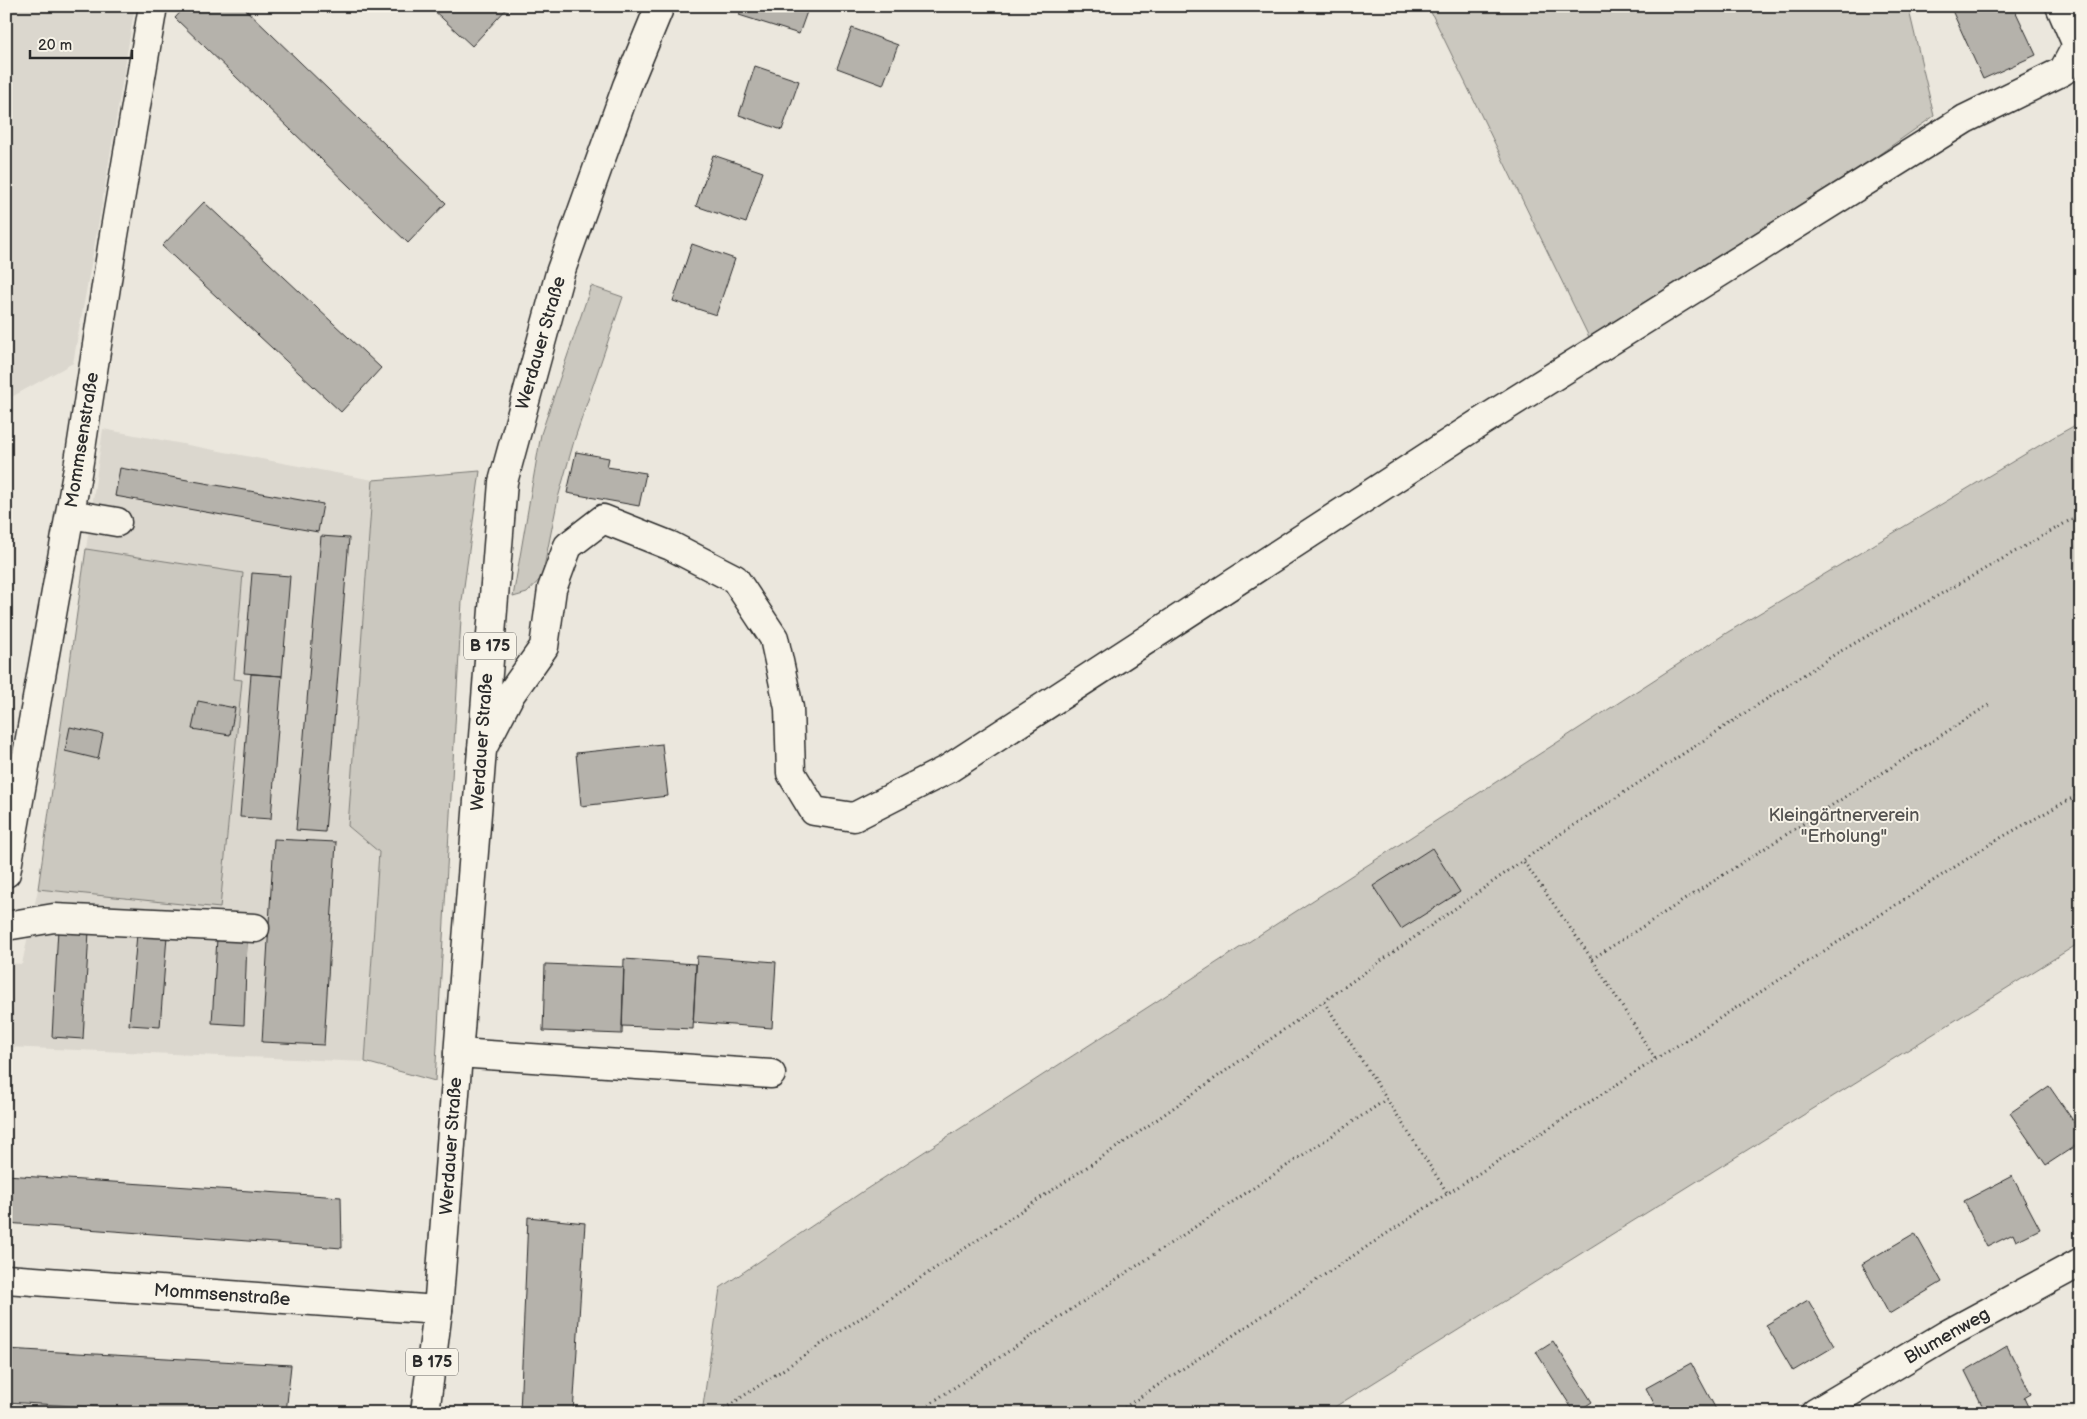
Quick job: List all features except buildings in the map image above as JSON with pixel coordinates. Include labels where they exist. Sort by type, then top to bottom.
[{"type":"street","name":"Mommsenstraße","points":[[6,873],[70,514],[153,6]]},
{"type":"street","name":"Werdauer Straße","points":[[425,1413],[438,1310],[502,482],[560,273],[627,86],[660,6]]},
{"type":"street","points":[[482,749],[510,694],[544,647],[552,589],[568,546],[603,519],[671,546],[735,579],[774,638],[789,708],[791,773],[814,810],[854,817],[948,769],[1481,422],[1965,119],[2063,71],[2077,45],[2060,6]]},
{"type":"street","points":[[70,514],[117,522]]},
{"type":"street","points":[[6,926],[54,918],[255,928]]},
{"type":"street","points":[[458,1053],[771,1074]]},
{"type":"street","name":"Blumenweg","points":[[1815,1413],[1946,1335],[2081,1262]]},
{"type":"street","name":"Mommsenstraße","points":[[6,1279],[438,1310]]},
{"type":"path","points":[[722,1413],[724,1409],[1135,1135],[1524,862],[1559,835],[1834,655],[2081,514]]},
{"type":"path","points":[[1592,959],[1990,704]]},
{"type":"path","points":[[1116,1413],[1448,1194],[1995,841],[2081,793]]},
{"type":"path","points":[[1524,862],[1592,959],[1656,1060]]},
{"type":"path","points":[[1324,1002],[1448,1194]]},
{"type":"path","points":[[916,1413],[1387,1099]]},
{"type":"shaded area","points":[[6,6],[135,6],[73,363],[6,400]]},
{"type":"shaded area","points":[[103,429],[373,480],[348,826],[379,851],[365,1062],[6,1047],[6,963],[22,964],[38,889],[220,907],[242,680],[234,679],[243,574],[86,549]]},
{"type":"green space","points":[[1428,6],[1908,6],[1934,116],[1874,158],[1589,337]]},
{"type":"green space","points":[[591,286],[623,297],[574,441],[558,498],[542,577],[527,593],[513,597],[541,434]]},
{"type":"green space","name":"Kleingärtnerverein \"Erholung\"","points":[[2081,422],[2081,942],[1325,1413],[702,1413],[720,1288],[862,1192],[1728,632]]},
{"type":"green space","points":[[480,471],[462,601],[435,1081],[365,1062],[379,852],[348,826],[373,480]]},
{"type":"green space","points":[[86,549],[243,573],[234,679],[242,680],[220,908],[38,889]]}]
